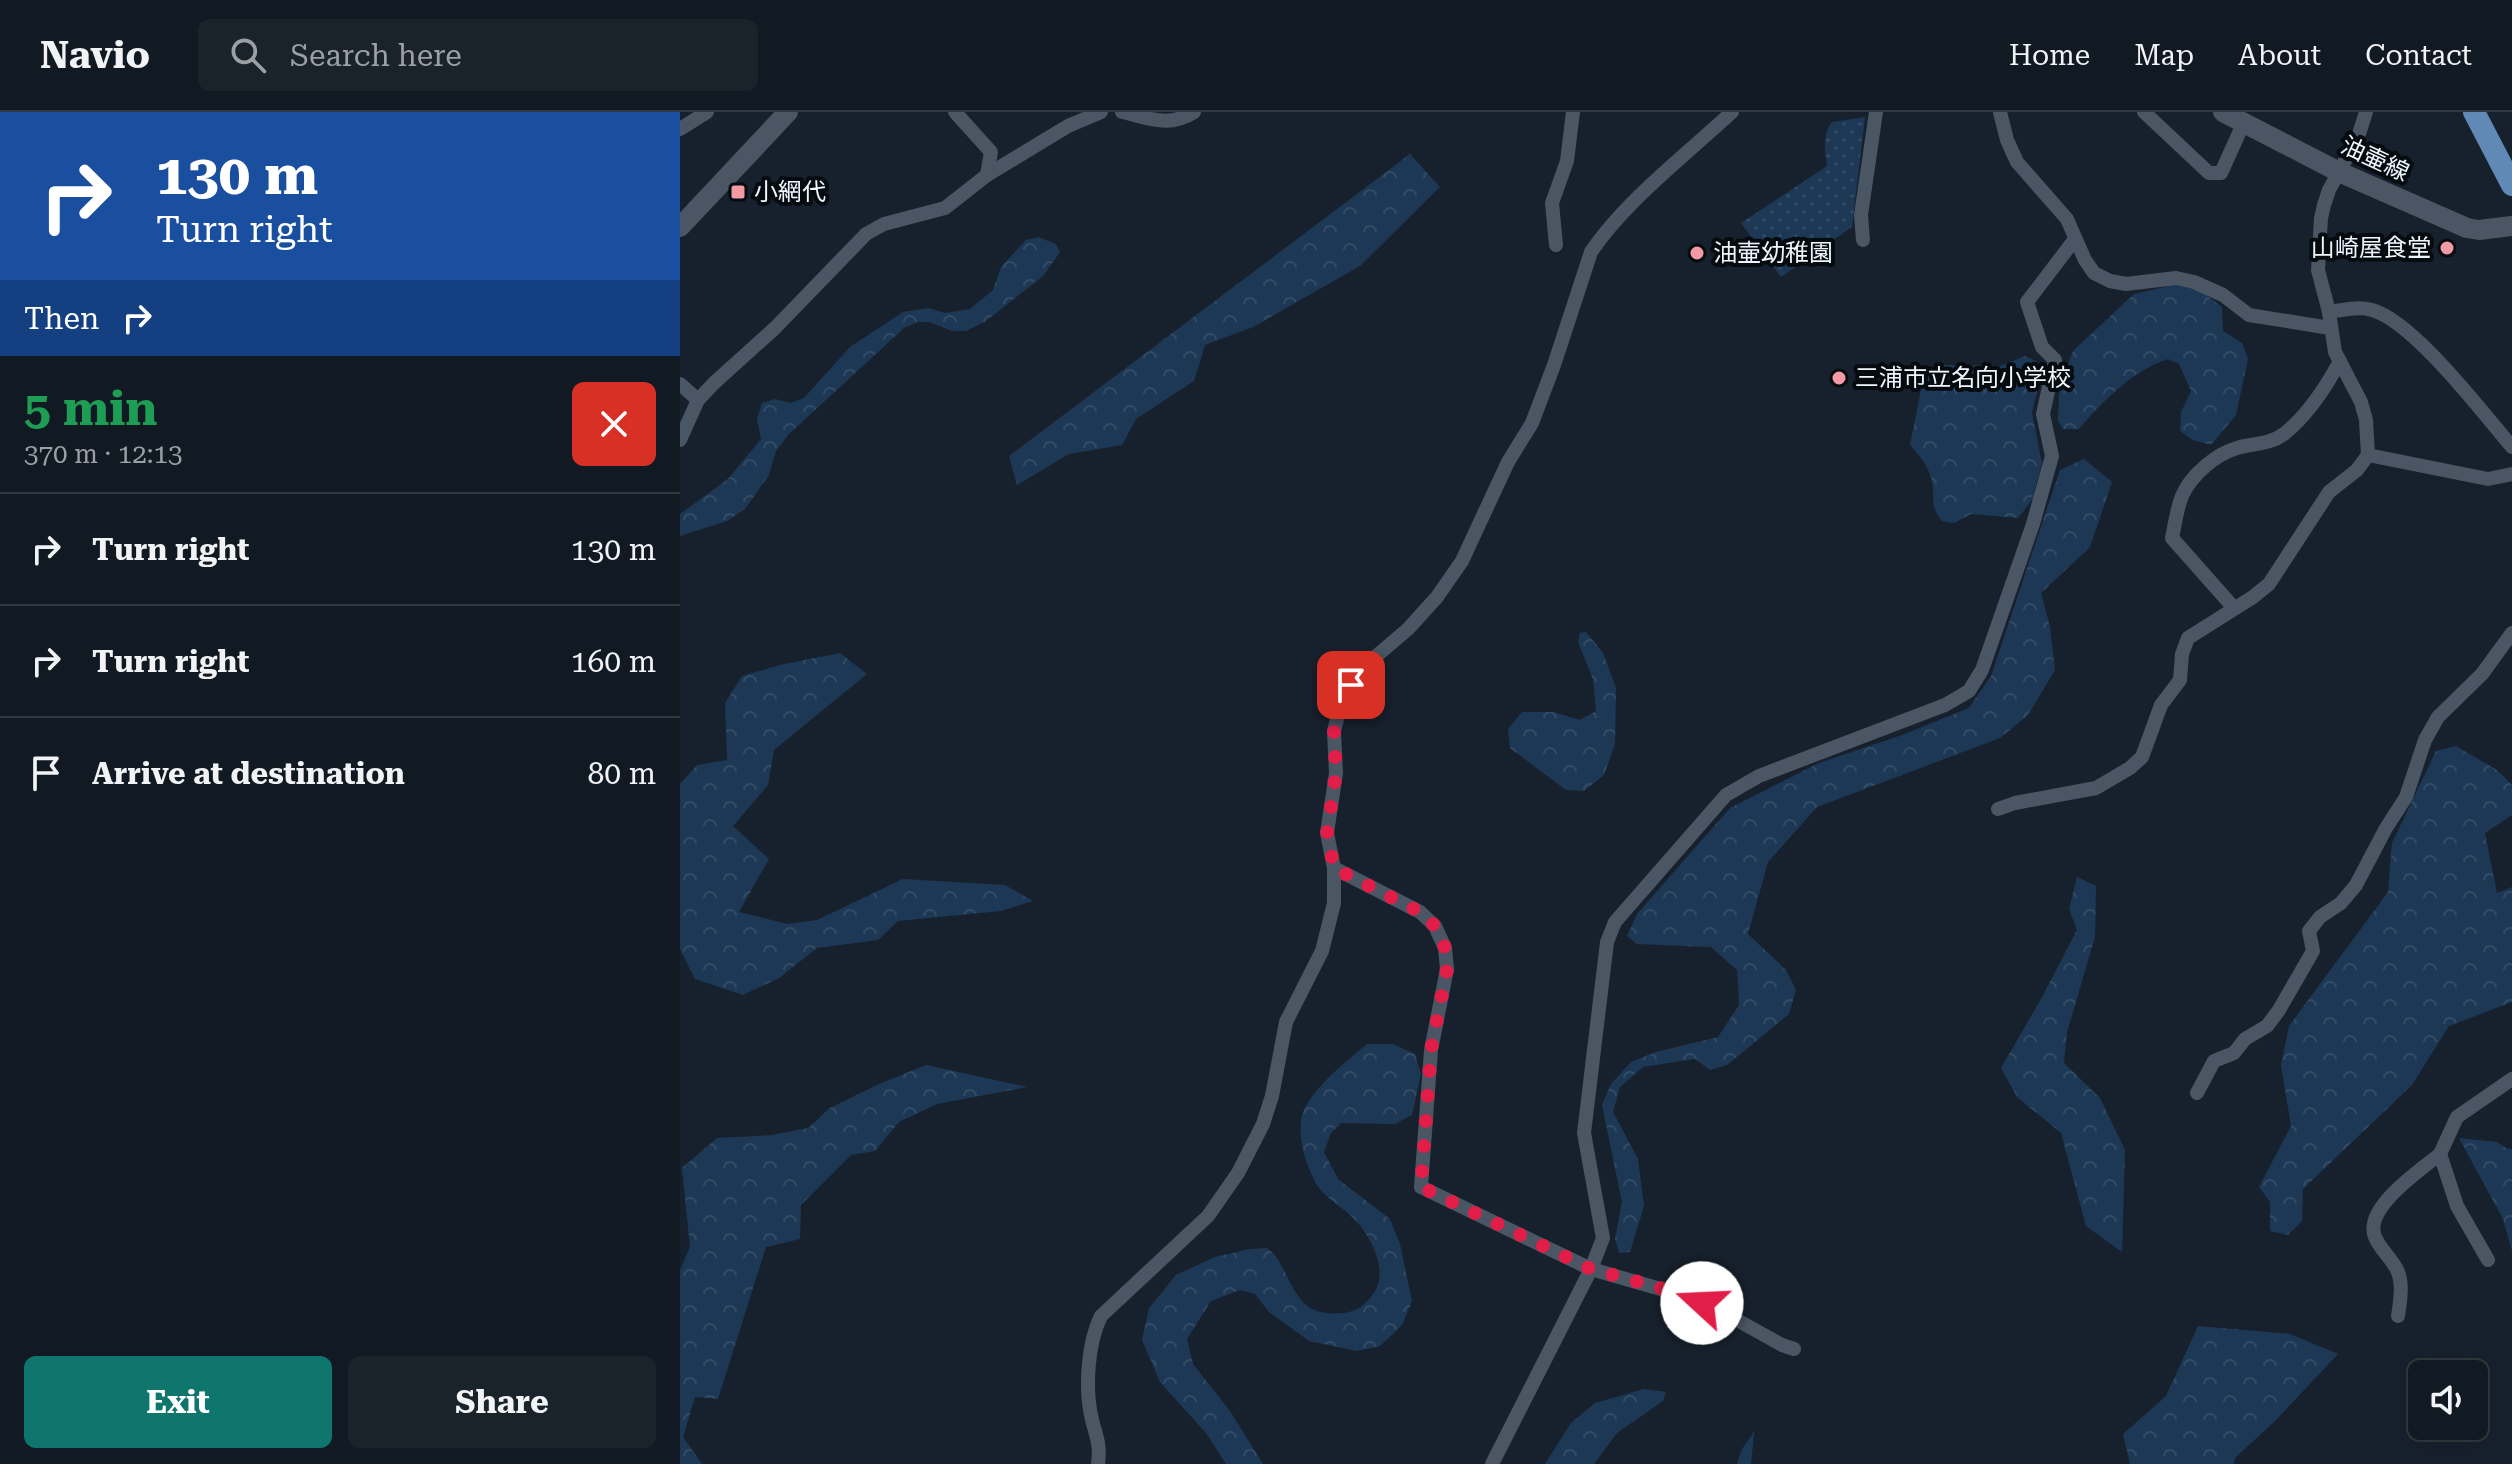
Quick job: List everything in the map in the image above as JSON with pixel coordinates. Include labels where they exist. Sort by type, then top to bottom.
[{"type":"main road","points":[[680,227],[788,112]]},
{"type":"main road","name":"油壷線","points":[[2223,112],[2339,172],[2467,228],[2479,230],[2512,226]]},
{"type":"main road","points":[[2474,112],[2512,185]]},
{"type":"street","points":[[680,129],[707,112]]},
{"type":"street","points":[[955,112],[991,152],[987,175]]},
{"type":"street","points":[[680,440],[698,400],[775,328],[866,234],[884,224],[945,208],[987,175],[1068,126],[1101,112]]},
{"type":"street","points":[[1122,112],[1168,122],[1194,112]]},
{"type":"street","points":[[1556,245],[1552,203],[1567,161],[1573,112]]},
{"type":"street","points":[[1098,1464],[1100,1446],[1090,1412],[1089,1349],[1093,1331],[1101,1316],[1208,1216],[1238,1173],[1263,1124],[1272,1096],[1286,1022],[1322,951],[1334,903],[1334,868],[1327,833],[1336,773],[1334,731],[1342,700],[1361,669],[1408,629],[1437,597],[1462,561],[1508,462],[1532,423],[1577,289],[1599,239],[1732,112]]},
{"type":"street","points":[[1863,240],[1861,215],[1876,112]]},
{"type":"street","points":[[2000,112],[2017,162],[2067,219],[2094,273],[2126,284],[2176,278],[2194,282],[2223,295],[2249,315],[2330,328]]},
{"type":"street","points":[[2144,112],[2209,173],[2221,173],[2244,122]]},
{"type":"street","points":[[1998,809],[2096,788],[2130,768],[2142,757],[2161,705],[2180,680],[2182,654],[2188,638],[2269,584],[2329,492],[2357,470],[2368,455],[2366,420],[2361,402],[2335,352],[2318,270],[2321,218],[2329,190],[2362,130],[2366,112]]},
{"type":"street","points":[[1492,1464],[1591,1269],[1603,1238],[1584,1133],[1607,942],[1615,922],[1726,795],[1759,776],[1945,705],[1969,691],[1982,670],[2033,524],[2052,456],[2043,414],[2055,360],[2042,347],[2027,302],[2075,239]]},
{"type":"street","points":[[2329,312],[2369,309],[2398,323],[2447,371],[2512,447]]},
{"type":"street","points":[[2234,608],[2172,538],[2182,495],[2199,473],[2222,453],[2264,444],[2282,435],[2328,383],[2340,361]]},
{"type":"street","points":[[680,384],[698,400]]},
{"type":"street","points":[[2368,455],[2488,479],[2512,474]]},
{"type":"street","points":[[2197,1093],[2214,1061],[2234,1053],[2245,1039],[2267,1026],[2279,1010],[2313,951],[2309,931],[2356,885],[2406,797],[2425,740],[2438,717],[2482,674],[2512,633]]},
{"type":"street","points":[[1334,868],[1420,912],[1435,926],[1445,948],[1447,969],[1431,1050],[1421,1187],[1591,1269],[1685,1296],[1794,1349]]},
{"type":"street","points":[[2398,1316],[2401,1290],[2398,1270],[2373,1234],[2374,1222],[2395,1191],[2440,1154],[2457,1117],[2512,1079]]},
{"type":"street","points":[[2440,1154],[2457,1206],[2488,1260]]},
{"type":"green space","points":[[1865,117],[1852,227],[1781,277],[1741,223],[1827,166],[1825,138],[1832,122]]},
{"type":"green space","points":[[1410,154],[1440,187],[1360,266],[1253,327],[1205,345],[1194,381],[1136,419],[1122,445],[1069,454],[1017,485],[1009,456]]},
{"type":"green space","points":[[1038,237],[1056,244],[1060,252],[1043,276],[986,321],[966,331],[952,331],[929,322],[918,322],[904,328],[788,435],[776,451],[769,475],[745,509],[727,521],[680,536],[680,514],[728,479],[761,439],[757,419],[762,403],[775,399],[790,403],[804,398],[850,347],[903,312],[929,308],[945,313],[970,309],[993,290],[1001,267],[1026,240]]},
{"type":"green space","points":[[2173,285],[2198,289],[2222,307],[2223,331],[2242,343],[2248,359],[2236,415],[2211,445],[2193,440],[2180,431],[2181,412],[2191,391],[2179,364],[2168,359],[2143,371],[2108,397],[2079,429],[2063,429],[2058,421],[2059,390],[2073,351],[2134,294]]},
{"type":"green space","points":[[2025,356],[2036,361],[2041,374],[2032,413],[2042,463],[2032,500],[2018,518],[1971,514],[1954,523],[1942,521],[1935,509],[1928,469],[1910,445],[1923,380],[1930,370],[1945,365],[2000,366]]},
{"type":"green space","points":[[2084,459],[2112,482],[2090,547],[2041,593],[2050,627],[2055,670],[2028,715],[2000,738],[1817,807],[1768,862],[1748,934],[1786,970],[1796,990],[1789,1014],[1727,1065],[1710,1070],[1695,1059],[1643,1067],[1620,1087],[1613,1112],[1638,1159],[1644,1206],[1630,1252],[1619,1253],[1615,1239],[1622,1202],[1602,1105],[1611,1084],[1631,1062],[1656,1052],[1718,1037],[1739,1005],[1737,970],[1711,947],[1637,944],[1627,936],[1637,914],[1730,808],[1819,763],[1969,708],[1991,676],[2060,470]]},
{"type":"green space","points":[[1586,632],[1603,653],[1616,688],[1615,744],[1604,775],[1584,791],[1566,790],[1510,748],[1508,729],[1522,712],[1553,712],[1580,720],[1596,711],[1593,679],[1578,642],[1580,633]]},
{"type":"green space","points":[[840,653],[867,674],[774,750],[768,785],[733,826],[769,859],[739,912],[788,924],[817,920],[903,879],[1005,885],[1033,901],[1001,911],[898,921],[878,940],[817,948],[779,978],[743,995],[695,979],[680,949],[680,784],[697,765],[727,760],[725,703],[742,676]]},
{"type":"green space","points":[[2456,746],[2497,770],[2512,785],[2512,815],[2485,833],[2497,893],[2512,887],[2512,1002],[2449,1026],[2412,1085],[2303,1189],[2302,1221],[2288,1235],[2270,1231],[2270,1202],[2259,1187],[2291,1126],[2281,1065],[2289,1026],[2388,892],[2392,843],[2436,751]]},
{"type":"green space","points":[[2077,877],[2096,886],[2095,937],[2067,1032],[2064,1063],[2100,1098],[2125,1150],[2122,1252],[2086,1226],[2061,1133],[2017,1097],[2001,1068],[2077,930],[2069,909]]},
{"type":"green space","points":[[1367,1044],[1393,1044],[1415,1054],[1421,1074],[1412,1115],[1395,1124],[1341,1123],[1331,1133],[1324,1152],[1338,1179],[1390,1219],[1400,1244],[1412,1301],[1402,1325],[1380,1346],[1357,1351],[1309,1341],[1269,1312],[1255,1294],[1240,1290],[1211,1301],[1187,1339],[1193,1364],[1230,1411],[1263,1464],[1226,1464],[1206,1433],[1160,1382],[1142,1340],[1149,1308],[1176,1275],[1215,1257],[1267,1248],[1278,1260],[1299,1297],[1313,1309],[1328,1313],[1349,1312],[1361,1307],[1370,1298],[1380,1275],[1372,1244],[1360,1225],[1317,1185],[1301,1138],[1301,1121],[1309,1100]]},
{"type":"green space","points":[[926,1065],[1027,1087],[937,1104],[899,1122],[875,1151],[851,1155],[801,1205],[800,1239],[766,1247],[718,1399],[695,1397],[683,1437],[702,1464],[680,1464],[680,1270],[690,1247],[682,1168],[717,1138],[772,1135],[808,1128],[830,1108]]},
{"type":"green space","points":[[2459,1138],[2497,1142],[2512,1149],[2512,1251],[2503,1219]]},
{"type":"green space","points":[[2198,1326],[2290,1334],[2338,1354],[2235,1458],[2234,1464],[2130,1464],[2123,1434],[2166,1396]]},
{"type":"green space","points":[[1644,1389],[1666,1392],[1663,1401],[1617,1433],[1594,1464],[1545,1464],[1571,1423],[1595,1403]]},
{"type":"green space","points":[[1754,1432],[1751,1464],[1737,1464],[1742,1449]]},
{"type":"place","name":"小網代","points":[[738,192]]},
{"type":"place","name":"山崎屋食堂","points":[[2447,248]]},
{"type":"place","name":"油壷幼稚園","points":[[1697,253]]},
{"type":"place","name":"三浦市立名向小学校","points":[[1839,378]]},
{"type":"route","points":[[1351,685],[1342,700],[1334,731],[1336,773],[1327,833],[1334,868],[1420,912],[1439,932],[1445,948],[1447,969],[1431,1050],[1421,1187],[1591,1269],[1675,1292],[1702,1303]]}]
